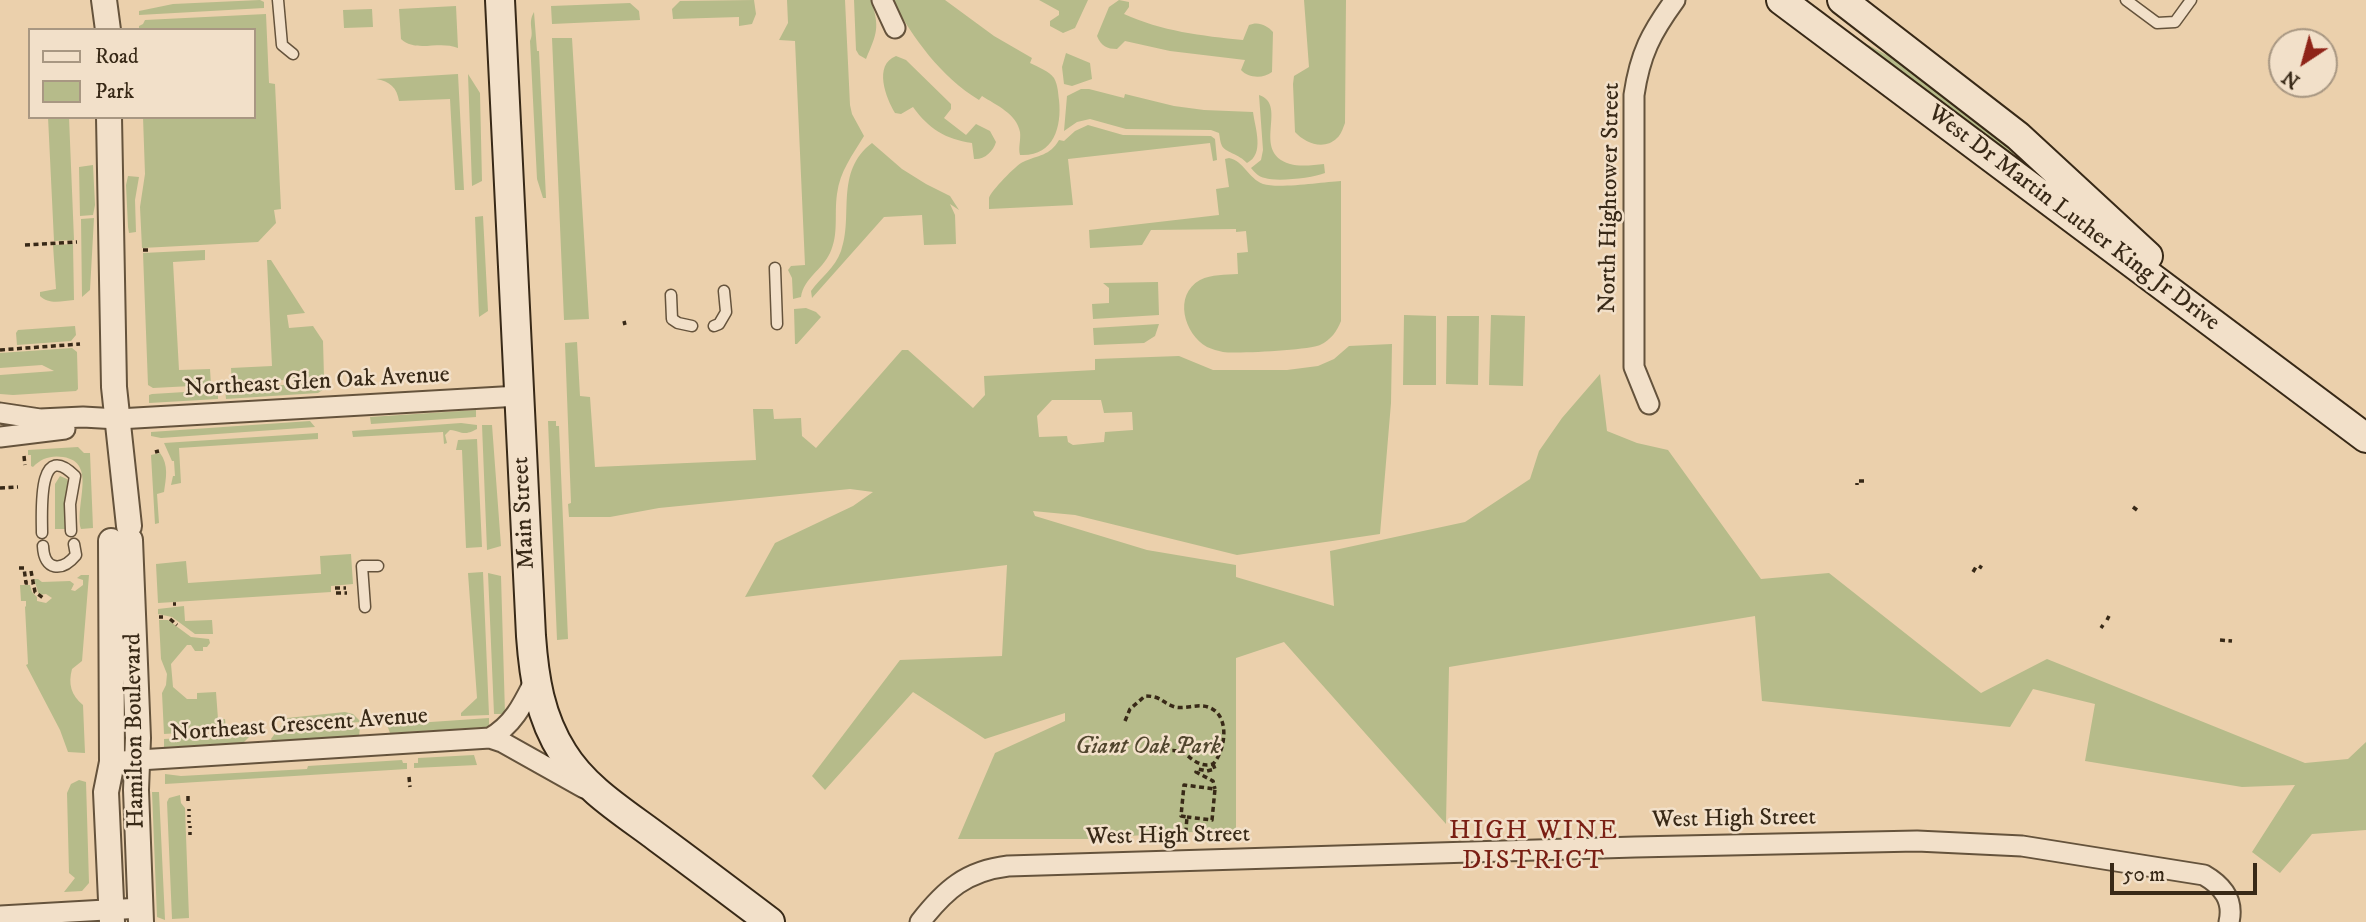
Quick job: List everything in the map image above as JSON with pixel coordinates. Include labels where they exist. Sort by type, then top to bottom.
[{"type":"main road","name":"Main Street","points":[[500,0],[531,636],[535,680],[546,719],[562,751],[584,779],[615,806],[764,920]]},
{"type":"main road","name":"West Dr Martin Luther King Jr Drive","points":[[1781,0],[2366,438]]},
{"type":"main road","points":[[1842,0],[2046,159],[2166,272],[2227,334]]},
{"type":"street","points":[[104,0],[108,28]]},
{"type":"street","points":[[882,0],[895,28]]},
{"type":"street","name":"North Hightower Street","points":[[1649,404],[1634,367],[1634,95],[1637,70],[1648,39],[1675,0]]},
{"type":"street","name":"Hamilton Boulevard","points":[[108,119],[114,387],[122,460],[112,762],[106,792],[111,915]]},
{"type":"street","name":"Northeast Glen Oak Avenue","points":[[0,413],[40,419],[118,419],[519,396]]},
{"type":"street","name":"Northeast Glen Oak Avenue","points":[[0,437],[75,428],[118,419]]},
{"type":"street","name":"Hamilton Boulevard","points":[[121,534],[138,761],[136,790],[141,915]]},
{"type":"street","points":[[490,738],[506,728],[518,714],[535,680]]},
{"type":"street","name":"Northeast Crescent Avenue","points":[[112,762],[490,738],[502,742],[615,806]]},
{"type":"street","name":"West High Street","points":[[920,922],[939,900],[966,878],[977,872],[1008,866],[1871,841],[1990,843],[2190,872],[2212,880],[2226,893],[2231,909],[2230,922]]},
{"type":"street","points":[[0,916],[141,915]]},
{"type":"lane","points":[[278,0],[282,45],[293,54]]},
{"type":"lane","points":[[2126,0],[2157,23],[2175,22],[2191,0]]},
{"type":"lane","points":[[775,268],[777,324]]},
{"type":"lane","points":[[714,326],[719,324],[726,312],[724,291]]},
{"type":"lane","points":[[671,295],[672,319],[692,326]]},
{"type":"lane","points":[[42,533],[41,496],[44,477],[52,468],[59,466],[66,467],[75,476],[70,504],[72,531]]},
{"type":"lane","points":[[43,546],[43,556],[50,565],[61,567],[76,555],[74,544]]},
{"type":"lane","points":[[365,607],[362,566],[378,566]]},
{"type":"path","points":[[25,245],[76,242]]},
{"type":"path","points":[[0,350],[80,344]]},
{"type":"path","points":[[24,456],[25,466]]},
{"type":"path","points":[[1858,483],[1866,481]]},
{"type":"path","points":[[0,488],[18,487]]},
{"type":"path","points":[[1973,572],[1979,567]]},
{"type":"path","points":[[19,568],[24,568],[26,583],[33,583]]},
{"type":"path","points":[[31,571],[34,592],[43,598]]},
{"type":"path","points":[[335,591],[347,590]]},
{"type":"path","points":[[170,619],[177,625]]},
{"type":"path","points":[[2220,640],[2232,641]]},
{"type":"path","points":[[1125,721],[1130,709],[1145,696],[1157,696],[1176,707],[1212,706],[1222,721],[1222,751],[1213,764],[1215,769],[1198,769],[1196,772],[1213,781],[1215,789],[1212,820],[1181,816],[1184,785],[1215,789]]},
{"type":"path","points":[[1165,752],[1174,749],[1202,765],[1213,764]]},
{"type":"path","points":[[409,777],[410,787]]},
{"type":"path","points":[[188,796],[189,820]]},
{"type":"path","points":[[1185,834],[1187,817]]},
{"type":"green space","points":[[754,0],[756,14],[752,24],[739,26],[739,17],[673,19],[672,9],[680,1]]},
{"type":"green space","points":[[787,0],[845,0],[850,105],[864,136],[841,178],[830,253],[809,279],[801,297],[793,299],[792,278],[788,270],[791,266],[805,265],[795,41],[779,40],[788,23]]},
{"type":"green space","points":[[854,0],[871,0],[876,17],[875,36],[866,59],[856,50]]},
{"type":"green space","points":[[892,0],[945,0],[994,36],[1032,58],[1030,63],[1052,76],[1057,86],[1060,110],[1057,130],[1048,146],[1031,154],[1020,155],[1020,132],[1015,120],[982,96],[979,100],[952,80],[929,56]]},
{"type":"green space","points":[[1039,0],[1088,0],[1075,28],[1063,33],[1050,26],[1050,21],[1059,15],[1059,11]]},
{"type":"green space","points":[[1119,0],[1129,2],[1124,14],[1152,25],[1182,32],[1243,40],[1249,25],[1256,23],[1265,26],[1273,32],[1272,72],[1260,77],[1252,76],[1241,70],[1245,60],[1170,51],[1125,41],[1117,49],[1107,48],[1097,36],[1109,7]]},
{"type":"green space","points":[[1304,0],[1346,0],[1345,123],[1338,137],[1321,145],[1309,142],[1295,132],[1294,76],[1309,67]]},
{"type":"green space","points":[[264,2],[264,8],[139,15],[139,11],[173,4]]},
{"type":"green space","points":[[630,3],[639,11],[640,20],[552,24],[551,6]]},
{"type":"green space","points":[[456,6],[458,48],[414,45],[401,39],[399,9]]},
{"type":"green space","points":[[372,9],[373,27],[344,28],[343,10]]},
{"type":"green space","points":[[534,12],[539,51],[546,198],[543,198],[537,179],[530,41]]},
{"type":"green space","points":[[266,14],[269,83],[275,84],[281,209],[274,210],[276,223],[258,242],[142,248],[140,207],[145,174],[143,119],[256,119],[256,28],[139,28],[145,20]]},
{"type":"green space","points":[[1844,32],[1898,61],[2015,151],[2007,161]]},
{"type":"green space","points":[[552,38],[572,38],[589,319],[564,320]]},
{"type":"green space","points":[[1066,53],[1090,63],[1092,79],[1072,86],[1064,84],[1062,67]]},
{"type":"green space","points":[[896,56],[906,60],[951,104],[951,109],[944,118],[966,135],[976,124],[990,131],[996,142],[985,157],[974,159],[972,143],[938,132],[913,107],[901,114],[895,113],[885,91],[883,74],[889,60]]},
{"type":"green space","points":[[458,74],[464,190],[455,190],[450,99],[399,101],[392,86],[376,79]]},
{"type":"green space","points":[[468,74],[480,93],[482,181],[472,186]]},
{"type":"green space","points":[[1081,89],[1124,98],[1125,94],[1174,106],[1253,112],[1258,140],[1256,153],[1247,163],[1224,148],[1219,133],[1211,130],[1126,129],[1090,119],[1077,122],[1064,131],[1067,96]]},
{"type":"green space","points":[[1259,95],[1267,100],[1271,108],[1272,150],[1278,158],[1294,165],[1324,164],[1325,173],[1278,180],[1261,177],[1251,168],[1261,160],[1263,150]]},
{"type":"green space","points":[[48,119],[69,119],[74,240],[54,241]]},
{"type":"green space","points":[[1088,125],[1123,135],[1211,136],[1215,139],[1217,160],[1213,161],[1210,143],[1068,159],[1073,205],[989,209],[989,198],[1015,168],[1048,152],[1059,140],[1064,141],[1075,131]]},
{"type":"green space","points":[[872,143],[902,169],[950,196],[959,210],[950,204],[955,215],[956,244],[924,245],[922,215],[884,217],[812,298],[811,291],[832,267],[841,251],[845,238],[847,195],[853,167]]},
{"type":"green space","points":[[1225,159],[1239,162],[1253,178],[1263,184],[1290,186],[1341,181],[1341,321],[1333,335],[1320,345],[1273,351],[1223,352],[1207,347],[1192,333],[1185,314],[1186,295],[1200,280],[1238,274],[1237,253],[1248,252],[1246,231],[1151,230],[1142,245],[1090,248],[1089,230],[1219,215],[1216,189],[1229,187]]},
{"type":"green space","points":[[93,165],[93,215],[80,216],[79,167]]},
{"type":"green space","points":[[128,176],[139,177],[135,200],[136,232],[129,233],[126,185]]},
{"type":"green space","points":[[483,216],[488,311],[479,317],[475,217]]},
{"type":"green space","points":[[94,218],[90,290],[82,297],[81,219]]},
{"type":"green space","points":[[73,244],[74,300],[47,301],[40,296],[40,292],[56,289],[53,245]]},
{"type":"green space","points":[[205,250],[205,260],[173,262],[179,370],[210,369],[211,385],[153,388],[148,385],[143,253]]},
{"type":"green space","points":[[267,260],[271,260],[305,313],[287,315],[289,328],[313,326],[323,341],[324,377],[232,384],[231,368],[272,366]]},
{"type":"green space","points":[[1158,282],[1159,315],[1093,319],[1092,304],[1109,303],[1109,288],[1103,283]]},
{"type":"green space","points":[[806,308],[821,317],[795,344],[794,309]]},
{"type":"green space","points":[[1404,315],[1436,316],[1436,385],[1403,385]]},
{"type":"green space","points":[[1491,315],[1525,316],[1523,386],[1489,385]]},
{"type":"green space","points":[[1447,316],[1479,316],[1478,385],[1446,384]]},
{"type":"green space","points":[[1159,324],[1155,336],[1144,343],[1094,345],[1093,328]]},
{"type":"green space","points":[[75,326],[76,335],[71,341],[17,345],[18,330]]},
{"type":"green space","name":"Giant Oak Park","points":[[577,342],[580,396],[590,397],[595,467],[756,460],[753,409],[773,409],[774,419],[801,418],[802,436],[816,448],[902,350],[908,350],[973,408],[985,395],[984,376],[1095,370],[1095,359],[1179,356],[1213,370],[1287,370],[1318,366],[1334,359],[1349,346],[1392,344],[1391,403],[1380,534],[1237,555],[1075,515],[1033,511],[1035,516],[1147,550],[1236,565],[1236,577],[1334,606],[1330,551],[1465,522],[1530,479],[1539,451],[1562,418],[1600,374],[1607,431],[1637,443],[1668,450],[1761,579],[1829,573],[1981,693],[2047,659],[2305,763],[2348,759],[2366,742],[2366,830],[2312,834],[2280,873],[2252,852],[2295,785],[2242,787],[2085,761],[2095,704],[2033,689],[2010,727],[1762,701],[1755,616],[1449,667],[1446,824],[1284,642],[1236,658],[1236,833],[1185,832],[1089,839],[958,839],[995,753],[1065,721],[1065,713],[985,739],[913,692],[825,790],[812,776],[900,660],[1002,656],[1007,565],[745,597],[775,543],[853,506],[873,492],[850,489],[659,508],[610,517],[569,517],[568,504],[571,503],[565,343]],"holes":[[[1052,400],[1101,400],[1104,413],[1132,412],[1133,430],[1105,432],[1104,442],[1073,445],[1068,442],[1067,436],[1039,437],[1037,416]]]},
{"type":"green space","points":[[72,348],[77,352],[76,391],[0,394],[0,375],[54,371],[42,365],[0,368],[0,353]]},
{"type":"green space","points":[[326,382],[324,389],[318,393],[226,399],[225,389]]},
{"type":"green space","points":[[218,390],[218,399],[149,403],[149,395],[152,394]]},
{"type":"green space","points":[[476,410],[476,417],[371,424],[370,417]]},
{"type":"green space","points":[[310,421],[315,427],[161,438],[151,436],[151,432]]},
{"type":"green space","points":[[548,421],[556,421],[556,426],[559,426],[568,639],[557,640]]},
{"type":"green space","points":[[461,423],[477,425],[477,429],[465,433],[450,430],[445,435],[447,443],[444,444],[443,432],[353,437],[352,431]]},
{"type":"green space","points":[[482,425],[492,425],[501,546],[487,550]]},
{"type":"green space","points":[[318,433],[318,439],[179,448],[181,483],[171,485],[175,476],[174,461],[164,443]]},
{"type":"green space","points":[[477,439],[482,547],[466,548],[462,450],[456,450],[458,440]]},
{"type":"green space","points":[[78,447],[84,453],[90,453],[93,528],[81,529],[80,467],[74,461],[55,456],[43,459],[33,467],[31,455],[28,455],[28,450]]},
{"type":"green space","points":[[160,453],[165,462],[166,477],[164,492],[157,494],[159,523],[155,524],[151,455]]},
{"type":"green space","points":[[60,476],[67,479],[68,483],[64,508],[65,529],[55,529],[55,484]]},
{"type":"green space","points":[[351,554],[353,584],[331,586],[331,592],[158,603],[156,564],[186,561],[188,583],[321,574],[320,556]]},
{"type":"green space","points":[[483,572],[489,715],[461,716],[477,698],[468,573]]},
{"type":"green space","points":[[488,573],[501,576],[505,714],[494,714]]},
{"type":"green space","points":[[89,575],[82,661],[72,669],[70,680],[73,693],[83,705],[85,753],[68,752],[60,730],[26,665],[26,601],[21,601],[20,585],[30,585],[37,601],[46,603],[52,598],[46,594],[39,595],[34,579],[42,582],[70,581],[74,584],[71,590],[75,591],[83,585],[83,580],[77,578]]},
{"type":"green space","points":[[184,606],[185,621],[212,620],[213,634],[195,634],[172,617],[158,614],[158,609]]},
{"type":"green space","points":[[159,620],[168,620],[191,637],[209,639],[210,643],[203,647],[203,651],[195,651],[191,645],[187,645],[171,664],[173,687],[187,699],[197,699],[197,693],[216,692],[218,719],[225,719],[226,730],[164,734],[162,693],[167,674],[161,659]]},
{"type":"green space","points":[[345,712],[353,714],[361,722],[280,727],[287,718]]},
{"type":"green space","points":[[489,718],[489,727],[390,733],[387,725]]},
{"type":"green space","points":[[360,727],[359,736],[271,739],[276,732]]},
{"type":"green space","points":[[252,734],[243,743],[164,747],[164,739]]},
{"type":"green space","points":[[474,755],[477,765],[414,768],[418,758]]},
{"type":"green space","points":[[402,760],[407,763],[407,769],[165,784],[165,774],[181,776],[307,769],[308,766]]},
{"type":"green space","points":[[79,780],[86,782],[89,883],[82,891],[64,892],[75,878],[69,873],[67,793],[71,784]]},
{"type":"green space","points":[[152,792],[159,792],[165,920],[157,917]]},
{"type":"green space","points":[[180,795],[185,808],[189,918],[172,919],[167,802],[169,798]]},
{"type":"district","name":"HIGH WINE DISTRICT","points":[[1534,848]]}]
